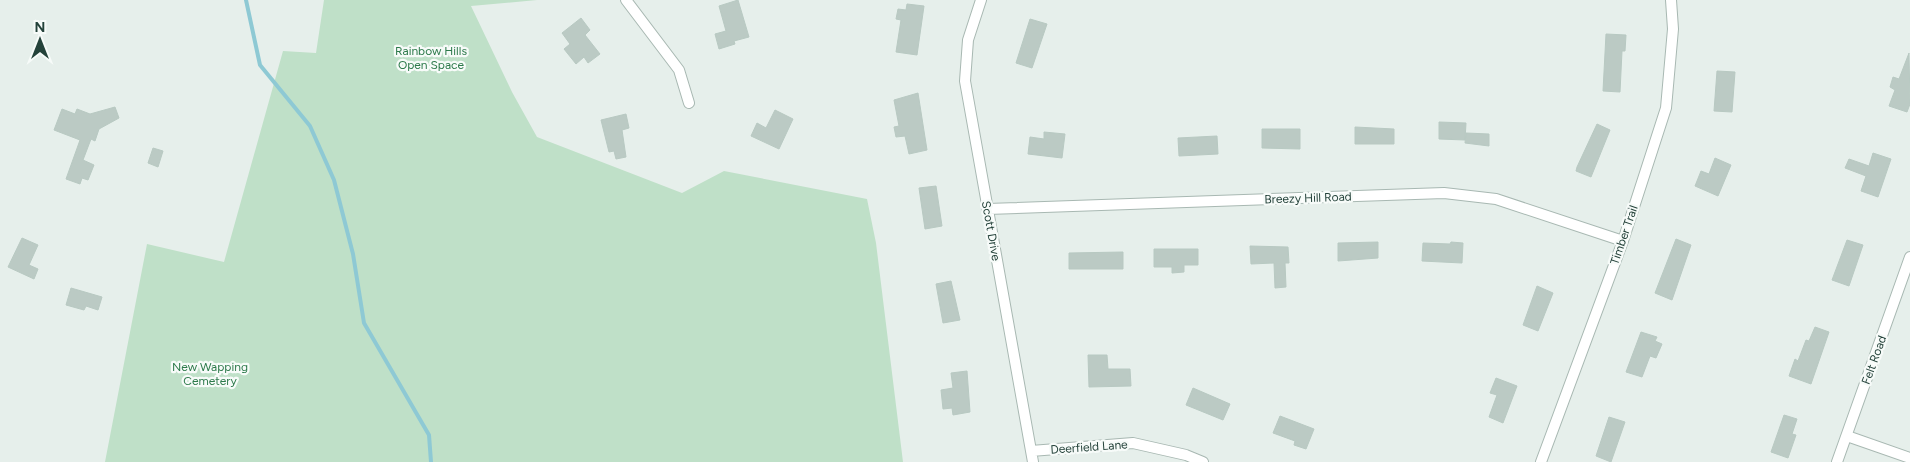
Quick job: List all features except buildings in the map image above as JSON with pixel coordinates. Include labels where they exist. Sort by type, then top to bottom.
[{"type":"street","points":[[626,0],[679,70],[689,103]]},
{"type":"street","name":"Scott Drive","points":[[981,0],[968,40],[965,81],[1034,462]]},
{"type":"street","name":"Timber Trail","points":[[1542,462],[1623,241],[1666,108],[1672,29],[1671,0]]},
{"type":"street","name":"Breezy Hill Road","points":[[987,209],[1444,193],[1496,199],[1623,241]]},
{"type":"street","name":"Felt Road","points":[[1837,462],[1910,257]]},
{"type":"street","points":[[1847,436],[1910,458]]},
{"type":"street","name":"Deerfield Lane","points":[[1031,451],[1133,444],[1186,456],[1203,462]]},
{"type":"green space","points":[[324,0],[537,0],[471,6],[512,92],[537,137],[682,193],[724,171],[867,199],[876,243],[903,462],[105,462],[147,244],[224,262],[283,51],[316,53]]},
{"type":"waterway","points":[[246,0],[260,65],[310,126],[334,180],[353,254],[364,323],[429,435],[431,462]]},
{"type":"park label","name":"Rainbow Hills Open Space","points":[[431,58]]},
{"type":"park label","name":"New Wapping Cemetery","points":[[210,374]]}]
